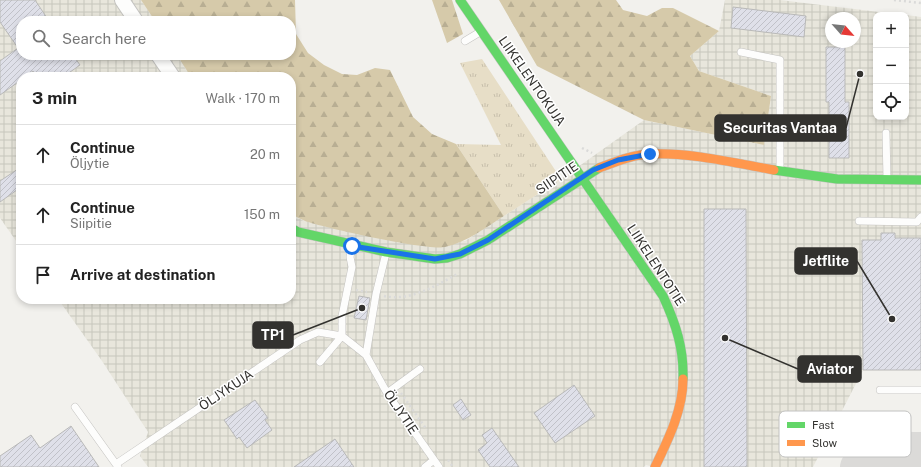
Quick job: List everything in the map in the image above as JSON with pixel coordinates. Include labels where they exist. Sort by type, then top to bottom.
[{"type":"street","points":[[122,0],[133,16]]},
{"type":"street","name":"LIIKELENTOKUJA","points":[[460,0],[582,176]]},
{"type":"street","points":[[161,60],[170,72]]},
{"type":"street","name":"SIIPITIE","points":[[386,252],[435,259],[460,254],[488,240],[582,176],[618,160],[650,154],[680,155],[837,179],[887,181],[921,180]]},
{"type":"street","name":"LIIKELENTOTIE","points":[[582,176],[663,296],[679,332],[684,373],[680,409],[655,467]]},
{"type":"street","points":[[296,231],[352,246],[386,252]]},
{"type":"lane","points":[[465,41],[481,30]]},
{"type":"lane","points":[[741,52],[780,60],[780,170]]},
{"type":"lane","points":[[886,134],[887,181]]},
{"type":"lane","points":[[859,221],[916,222],[921,217]]},
{"type":"lane","points":[[320,362],[342,336],[342,316],[352,266],[350,257],[352,246]]},
{"type":"lane","points":[[366,355],[376,294],[386,252]]},
{"type":"lane","name":"ÖLJYKUJA","points":[[117,466],[300,340],[318,332],[342,336]]},
{"type":"lane","name":"ÖLJYTIE","points":[[342,336],[366,355],[387,393],[439,467]]},
{"type":"lane","points":[[387,393],[420,369]]},
{"type":"lane","points":[[880,390],[921,390]]},
{"type":"lane","points":[[75,407],[117,466]]},
{"type":"lane","points":[[426,467],[434,460]]},
{"type":"path","points":[[894,0],[921,3]]},
{"type":"path","points":[[354,290],[402,298],[439,284],[465,269]]},
{"type":"shaded area","points":[[0,0],[141,0],[152,16],[16,16],[16,60],[180,60],[188,72],[16,72],[16,241],[0,218]]},
{"type":"shaded area","points":[[725,0],[780,0],[879,12],[873,12],[873,120],[909,120],[909,15],[921,17],[921,370],[863,370],[842,411],[779,411],[779,457],[818,457],[813,467],[654,467],[646,465],[644,467],[148,467],[140,456],[148,432],[102,361],[62,304],[296,304],[296,217],[304,221],[465,241],[561,179],[644,120],[764,145],[771,96],[699,71],[690,56],[719,31]]},
{"type":"green space","points":[[141,0],[295,0],[295,16],[152,16]]},
{"type":"green space","points":[[432,0],[452,0],[463,34],[447,43]]},
{"type":"green space","points":[[499,0],[616,0],[623,10],[647,16],[662,8],[673,8],[719,31],[690,56],[699,71],[771,96],[764,145],[644,120],[537,66]]},
{"type":"green space","points":[[296,34],[308,53],[324,65],[342,74],[357,75],[375,68],[390,70],[413,117],[432,134],[456,144],[504,216],[461,242],[445,247],[419,246],[333,229],[305,221],[296,216],[296,72],[188,72],[180,60],[296,60]]},
{"type":"green space","points":[[482,59],[561,179],[504,216],[456,144],[501,145],[460,63]]},
{"type":"building","points":[[0,0],[35,0],[46,16],[16,16],[16,45],[0,22]]},
{"type":"building","points":[[733,7],[806,16],[804,37],[731,28]]},
{"type":"building","points":[[826,48],[845,48],[845,102],[849,102],[849,158],[829,158],[829,102],[826,102]]},
{"type":"building","points":[[16,49],[16,60],[76,60],[80,65],[70,72],[16,72],[16,84],[0,95],[0,61]]},
{"type":"building","points":[[16,170],[16,191],[0,202],[0,181]]},
{"type":"building","points":[[704,209],[746,209],[747,467],[704,467]]},
{"type":"building","points":[[881,233],[895,233],[895,238],[921,238],[921,370],[863,370],[862,240],[881,240]]},
{"type":"building","points":[[359,296],[370,298],[366,320],[354,318]]},
{"type":"building","points":[[574,385],[595,416],[555,443],[534,413]]},
{"type":"building","points":[[461,399],[471,415],[463,420],[453,405]]},
{"type":"building","points":[[255,400],[268,418],[265,420],[272,430],[247,448],[239,437],[237,439],[224,420]]},
{"type":"building","points":[[71,426],[99,467],[0,467],[0,456],[31,435],[40,448]]},
{"type":"building","points":[[492,428],[519,467],[490,467],[478,450],[487,443],[482,435]]},
{"type":"building","points":[[335,439],[354,467],[294,467]]},
{"type":"taxiway","points":[[911,450],[921,450]]},
{"type":"taxiway","points":[[858,467],[867,457]]},
{"type":"traffic: fast","points":[[460,0],[663,296],[672,317],[681,347],[683,379]]},
{"type":"traffic: fast","points":[[296,231],[386,252],[435,259],[447,258],[460,254],[488,240],[599,168]]},
{"type":"traffic: fast","points":[[774,170],[837,179],[921,180]]},
{"type":"traffic: slow","points":[[599,168],[636,156],[664,154],[696,156],[774,170]]},
{"type":"traffic: slow","points":[[655,467],[670,435],[678,413],[683,379]]},
{"type":"place","name":"Securitas Vantaa","points":[[860,74]]},
{"type":"place","name":"TP1","points":[[362,308]]},
{"type":"place","name":"Jetflite","points":[[892,319]]},
{"type":"place","name":"Aviator","points":[[725,338]]},
{"type":"route","points":[[352,246],[435,259],[447,258],[460,254],[475,248],[488,240],[593,170],[618,160],[650,154]]}]
